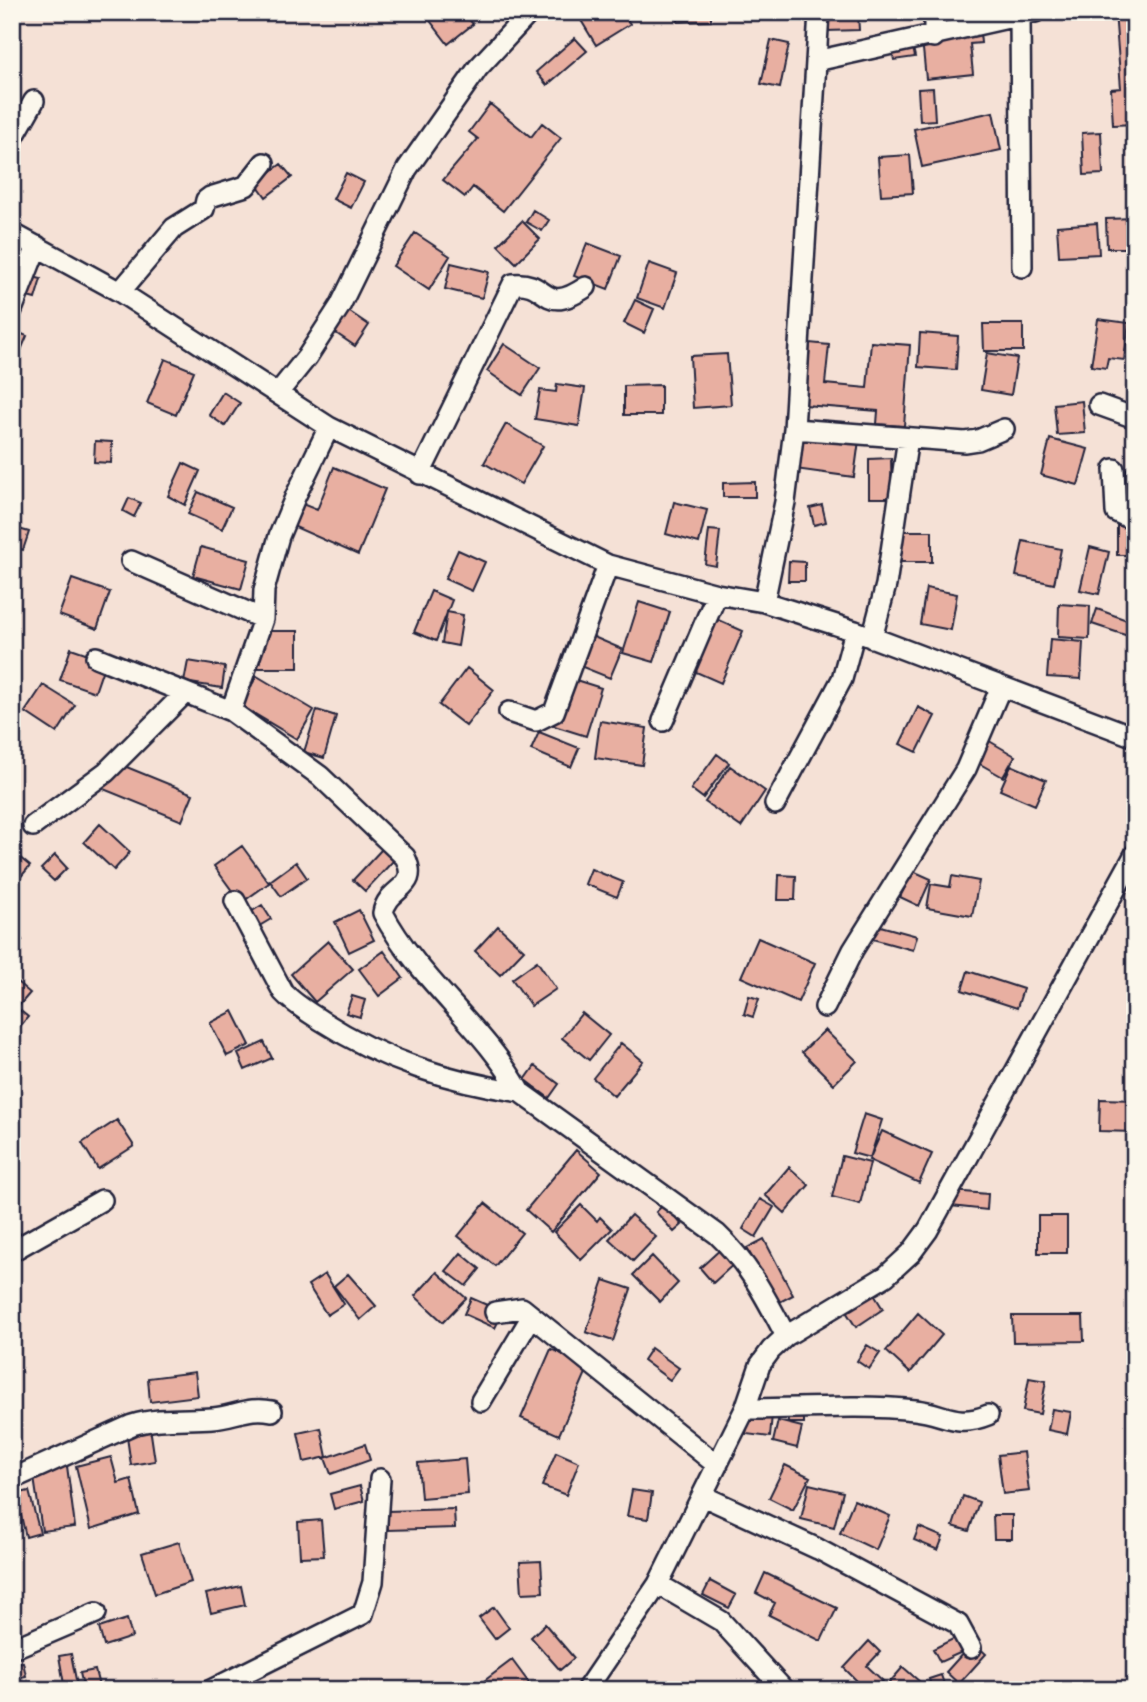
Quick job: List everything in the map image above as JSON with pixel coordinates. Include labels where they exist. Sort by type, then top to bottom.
[{"type":"street","points":[[278,393],[307,357],[340,306],[407,169],[478,68],[530,12]]},
{"type":"street","points":[[764,602],[785,502],[794,429],[819,12]]},
{"type":"street","points":[[934,12],[934,37]]},
{"type":"street","points":[[816,61],[934,37],[1027,14],[1022,267]]},
{"type":"street","points":[[12,140],[34,101]]},
{"type":"street","points":[[120,292],[174,228],[204,209],[206,200],[210,197],[246,186],[264,163]]},
{"type":"street","points":[[12,233],[120,292],[329,427],[608,565],[717,594],[764,602],[863,635],[1000,689],[1134,733]]},
{"type":"street","points":[[12,310],[37,246]]},
{"type":"street","points":[[420,474],[513,284],[521,283],[557,301],[564,300],[586,287]]},
{"type":"street","points":[[1099,405],[1135,418]]},
{"type":"street","points":[[231,710],[263,619],[264,590],[279,536],[329,427]]},
{"type":"street","points":[[794,429],[965,442],[978,440],[1004,429]]},
{"type":"street","points":[[775,804],[842,678],[886,585],[908,438]]},
{"type":"street","points":[[1114,469],[1116,512],[1135,521]]},
{"type":"street","points":[[131,561],[263,619]]},
{"type":"street","points":[[509,712],[536,721],[554,712],[608,565]]},
{"type":"street","points":[[663,721],[717,594]]},
{"type":"street","points":[[96,657],[231,710],[320,776],[405,857],[411,870],[410,879],[388,899],[383,913],[396,937],[438,992],[504,1063],[520,1092],[717,1234],[740,1256],[759,1283],[786,1336]]},
{"type":"street","points":[[825,1007],[853,950],[966,769],[1000,689]]},
{"type":"street","points":[[33,826],[106,772],[185,692]]},
{"type":"street","points":[[586,1690],[658,1584],[745,1409],[760,1365],[786,1336],[886,1276],[911,1253],[928,1230],[1135,854]]},
{"type":"street","points":[[235,901],[283,992],[292,1001],[352,1040],[410,1067],[484,1087],[520,1092]]},
{"type":"street","points":[[12,1251],[102,1200]]},
{"type":"street","points":[[495,1312],[522,1308],[718,1465]]},
{"type":"street","points":[[481,1401],[532,1316]]},
{"type":"street","points":[[12,1479],[116,1435],[132,1425],[153,1419],[212,1418],[257,1408],[272,1411]]},
{"type":"street","points":[[745,1409],[914,1410],[955,1422],[974,1421],[988,1416]]},
{"type":"street","points":[[211,1690],[363,1614],[373,1582],[380,1479]]},
{"type":"street","points":[[703,1496],[818,1549],[958,1624],[971,1648]]},
{"type":"street","points":[[658,1584],[721,1621],[784,1690]]},
{"type":"street","points":[[12,1648],[96,1613]]},
{"type":"building","points":[[463,12],[473,24],[448,44],[425,14]]},
{"type":"building","points":[[576,12],[623,12],[630,24],[596,45]]},
{"type":"building","points":[[678,12],[711,12],[711,21],[678,22]]},
{"type":"building","points":[[1115,12],[1135,12],[1135,124],[1113,125],[1111,89],[1121,88]]},
{"type":"building","points":[[858,14],[859,30],[827,31],[826,15]]},
{"type":"building","points":[[980,33],[981,43],[970,44],[973,74],[926,79],[922,39]]},
{"type":"building","points":[[575,38],[587,51],[547,85],[536,72]]},
{"type":"building","points":[[771,40],[789,44],[780,88],[761,84]]},
{"type":"building","points":[[913,48],[915,57],[894,60],[892,51]]},
{"type":"building","points":[[933,88],[935,120],[920,121],[918,89]]},
{"type":"building","points":[[490,104],[531,137],[542,123],[561,138],[503,211],[473,187],[465,197],[443,180],[478,139],[469,132]]},
{"type":"building","points":[[993,112],[1001,150],[922,167],[914,129]]},
{"type":"building","points":[[1101,132],[1103,174],[1084,175],[1082,133]]},
{"type":"building","points":[[910,155],[913,193],[881,195],[878,157]]},
{"type":"building","points":[[281,164],[292,177],[266,197],[256,183]]},
{"type":"building","points":[[346,173],[364,182],[351,208],[333,199]]},
{"type":"building","points":[[533,210],[549,220],[542,231],[526,222]]},
{"type":"building","points":[[533,210],[549,220],[542,231],[526,222]]},
{"type":"building","points":[[1135,218],[1135,248],[1107,248],[1106,219]]},
{"type":"building","points":[[1135,218],[1135,248],[1107,248],[1106,219]]},
{"type":"building","points":[[522,221],[540,239],[516,263],[498,245]]},
{"type":"building","points":[[522,221],[540,239],[516,263],[498,245]]},
{"type":"building","points":[[1097,223],[1099,254],[1059,256],[1057,226]]},
{"type":"building","points":[[1097,223],[1099,254],[1059,256],[1057,226]]},
{"type":"building","points":[[415,233],[450,256],[429,290],[393,266]]},
{"type":"building","points":[[415,233],[450,256],[429,290],[393,266]]},
{"type":"building","points":[[587,243],[621,256],[608,289],[574,276]]},
{"type":"building","points":[[587,243],[621,256],[608,289],[574,276]]},
{"type":"building","points":[[451,263],[489,272],[482,298],[445,289]]},
{"type":"building","points":[[451,263],[489,272],[482,298],[445,289]]},
{"type":"building","points":[[649,263],[677,273],[665,308],[637,298]]},
{"type":"building","points":[[649,263],[677,273],[665,308],[637,298]]},
{"type":"building","points":[[17,273],[41,279],[35,299],[12,293]]},
{"type":"building","points":[[17,273],[41,279],[35,299],[12,293]]},
{"type":"building","points":[[635,300],[654,309],[644,333],[624,323]]},
{"type":"building","points":[[635,300],[654,309],[644,333],[624,323]]},
{"type":"building","points":[[338,304],[369,325],[355,346],[324,325]]},
{"type":"building","points":[[338,304],[369,325],[355,346],[324,325]]},
{"type":"building","points":[[1098,319],[1129,323],[1124,360],[1108,358],[1106,368],[1091,366]]},
{"type":"building","points":[[1098,319],[1129,323],[1124,360],[1108,358],[1106,368],[1091,366]]},
{"type":"building","points":[[983,324],[1023,324],[1023,351],[984,351]]},
{"type":"building","points":[[983,324],[1023,324],[1023,351],[984,351]]},
{"type":"building","points":[[17,332],[27,336],[19,355],[12,352]]},
{"type":"building","points":[[17,332],[27,336],[19,355],[12,352]]},
{"type":"building","points":[[920,333],[958,336],[956,370],[918,367]]},
{"type":"building","points":[[920,333],[958,336],[956,370],[918,367]]},
{"type":"building","points":[[871,342],[910,345],[904,426],[877,424],[878,411],[805,405],[810,343],[829,345],[825,384],[867,388]]},
{"type":"building","points":[[871,342],[910,345],[904,426],[877,424],[878,411],[805,405],[810,343],[829,345],[825,384],[867,388]]},
{"type":"building","points":[[504,344],[540,368],[522,395],[487,371]]},
{"type":"building","points":[[504,344],[540,368],[522,395],[487,371]]},
{"type":"building","points":[[987,353],[1017,358],[1011,395],[981,390]]},
{"type":"building","points":[[987,353],[1017,358],[1011,395],[981,390]]},
{"type":"building","points":[[727,354],[731,405],[693,408],[690,356]]},
{"type":"building","points":[[727,354],[731,405],[693,408],[690,356]]},
{"type":"building","points":[[165,359],[194,371],[176,415],[147,403]]},
{"type":"building","points":[[165,359],[194,371],[176,415],[147,403]]},
{"type":"building","points":[[557,384],[585,388],[579,426],[535,419],[540,390],[556,392]]},
{"type":"building","points":[[557,384],[585,388],[579,426],[535,419],[540,390],[556,392]]},
{"type":"building","points":[[661,385],[661,415],[624,415],[624,386]]},
{"type":"building","points":[[661,385],[661,415],[624,415],[624,386]]},
{"type":"building","points":[[223,392],[240,403],[225,426],[209,415]]},
{"type":"building","points":[[223,392],[240,403],[225,426],[209,415]]},
{"type":"building","points":[[1082,401],[1085,433],[1057,435],[1054,404]]},
{"type":"building","points":[[1082,401],[1085,433],[1057,435],[1054,404]]},
{"type":"building","points":[[506,424],[543,446],[521,484],[484,463]]},
{"type":"building","points":[[506,424],[543,446],[521,484],[484,463]]},
{"type":"building","points":[[801,425],[860,433],[854,477],[795,469]]},
{"type":"building","points":[[801,425],[860,433],[854,477],[795,469]]},
{"type":"building","points":[[1050,439],[1088,449],[1078,485],[1041,475]]},
{"type":"building","points":[[1050,439],[1088,449],[1078,485],[1041,475]]},
{"type":"building","points":[[95,441],[112,442],[111,463],[94,462]]},
{"type":"building","points":[[95,441],[112,442],[111,463],[94,462]]},
{"type":"building","points":[[891,458],[892,498],[869,498],[869,459]]},
{"type":"building","points":[[891,458],[892,498],[869,498],[869,459]]},
{"type":"building","points":[[183,463],[200,471],[185,505],[168,496]]},
{"type":"building","points":[[183,463],[200,471],[185,505],[168,496]]},
{"type":"building","points":[[334,467],[385,489],[358,555],[286,523],[295,501],[317,510]]},
{"type":"building","points":[[334,467],[385,489],[358,555],[286,523],[295,501],[317,510]]},
{"type":"building","points":[[1127,469],[1135,470],[1135,508],[1124,507]]},
{"type":"building","points":[[1127,469],[1135,470],[1135,508],[1124,507]]},
{"type":"building","points":[[755,482],[755,497],[723,497],[723,483]]},
{"type":"building","points":[[755,482],[755,497],[723,497],[723,483]]},
{"type":"building","points":[[198,492],[232,507],[222,529],[188,514]]},
{"type":"building","points":[[198,492],[232,507],[222,529],[188,514]]},
{"type":"building","points":[[129,498],[141,503],[134,517],[123,511]]},
{"type":"building","points":[[129,498],[141,503],[134,517],[123,511]]},
{"type":"building","points":[[674,502],[707,510],[699,543],[666,534]]},
{"type":"building","points":[[674,502],[707,510],[699,543],[666,534]]},
{"type":"building","points":[[822,505],[826,522],[814,525],[810,508]]},
{"type":"building","points":[[822,505],[826,522],[814,525],[810,508]]},
{"type":"building","points":[[1135,525],[1135,555],[1117,555],[1117,526]]},
{"type":"building","points":[[12,527],[29,532],[23,550],[12,546]]},
{"type":"building","points":[[12,527],[29,532],[23,550],[12,546]]},
{"type":"building","points":[[709,530],[720,531],[716,566],[705,564]]},
{"type":"building","points":[[894,531],[932,531],[932,562],[894,562]]},
{"type":"building","points":[[1023,541],[1061,549],[1054,584],[1016,576]]},
{"type":"building","points":[[1023,541],[1061,549],[1054,584],[1016,576]]},
{"type":"building","points":[[201,547],[249,560],[241,589],[193,576]]},
{"type":"building","points":[[201,547],[249,560],[241,589],[193,576]]},
{"type":"building","points":[[1090,547],[1109,552],[1099,594],[1080,590]]},
{"type":"building","points":[[458,550],[485,562],[472,591],[445,579]]},
{"type":"building","points":[[789,561],[805,562],[805,581],[788,581]]},
{"type":"building","points":[[789,561],[805,562],[805,581],[788,581]]},
{"type":"building","points":[[72,579],[110,592],[97,629],[59,615]]},
{"type":"building","points":[[926,588],[957,594],[951,630],[920,624]]},
{"type":"building","points":[[431,591],[452,600],[436,641],[414,632]]},
{"type":"building","points":[[639,602],[670,612],[654,662],[623,653]]},
{"type":"building","points":[[1059,604],[1090,606],[1089,639],[1058,637]]},
{"type":"building","points":[[1059,604],[1090,606],[1089,639],[1058,637]]},
{"type":"building","points":[[1097,609],[1135,623],[1131,637],[1092,624]]},
{"type":"building","points":[[447,612],[463,615],[458,646],[442,643]]},
{"type":"building","points":[[709,616],[743,631],[721,683],[687,668]]},
{"type":"building","points":[[709,616],[743,631],[721,683],[687,668]]},
{"type":"building","points":[[254,631],[298,631],[298,668],[255,668]]},
{"type":"building","points":[[582,632],[622,649],[610,678],[570,662]]},
{"type":"building","points":[[582,632],[622,649],[610,678],[570,662]]},
{"type":"building","points":[[1050,639],[1083,642],[1081,679],[1047,677]]},
{"type":"building","points":[[1050,639],[1083,642],[1081,679],[1047,677]]},
{"type":"building","points":[[71,648],[106,660],[95,692],[60,680]]},
{"type":"building","points":[[188,661],[225,667],[222,688],[184,682]]},
{"type":"building","points":[[467,668],[494,690],[466,726],[439,705]]},
{"type":"building","points":[[257,676],[314,710],[297,739],[240,705]]},
{"type":"building","points":[[563,676],[601,688],[586,736],[548,724]]},
{"type":"building","points":[[43,685],[75,705],[57,733],[25,712]]},
{"type":"building","points":[[918,707],[935,716],[917,752],[900,744]]},
{"type":"building","points":[[317,710],[336,716],[324,758],[304,752]]},
{"type":"building","points":[[600,721],[647,728],[642,765],[595,758]]},
{"type":"building","points":[[539,732],[579,748],[571,767],[531,750]]},
{"type":"building","points":[[979,735],[1015,756],[1003,777],[966,756]]},
{"type":"building","points":[[717,754],[729,763],[703,798],[691,789]]},
{"type":"building","points":[[107,759],[193,794],[182,821],[96,786]]},
{"type":"building","points":[[1011,765],[1046,780],[1035,805],[1000,790]]},
{"type":"building","points":[[730,766],[765,791],[741,827],[705,802]]},
{"type":"building","points":[[100,824],[130,852],[114,870],[84,842]]},
{"type":"building","points":[[242,846],[269,883],[241,903],[214,866]]},
{"type":"building","points":[[382,849],[394,860],[365,891],[353,880]]},
{"type":"building","points":[[12,851],[30,866],[12,887]]},
{"type":"building","points":[[12,851],[30,866],[12,887]]},
{"type":"building","points":[[55,855],[67,868],[54,881],[41,869]]},
{"type":"building","points":[[55,855],[67,868],[54,881],[41,869]]},
{"type":"building","points":[[296,862],[307,878],[281,896],[270,881]]},
{"type":"building","points":[[591,869],[623,882],[617,897],[585,884]]},
{"type":"building","points":[[591,869],[623,882],[617,897],[585,884]]},
{"type":"building","points":[[913,871],[931,879],[919,906],[900,897]]},
{"type":"building","points":[[779,875],[796,876],[795,900],[778,900]]},
{"type":"building","points":[[779,875],[796,876],[795,900],[778,900]]},
{"type":"building","points":[[952,876],[979,881],[972,916],[927,908],[931,884],[950,887]]},
{"type":"building","points":[[262,905],[271,919],[254,929],[246,915]]},
{"type":"building","points":[[359,910],[374,940],[349,952],[335,922]]},
{"type":"building","points":[[873,924],[917,936],[913,950],[869,938]]},
{"type":"building","points":[[498,926],[524,950],[500,975],[475,951]]},
{"type":"building","points":[[14,928],[22,940],[12,947],[12,929]]},
{"type":"building","points":[[758,938],[815,963],[798,1002],[741,977]]},
{"type":"building","points":[[328,941],[353,969],[315,1002],[291,974]]},
{"type":"building","points":[[384,951],[403,978],[379,996],[359,969]]},
{"type":"building","points":[[537,961],[556,989],[531,1006],[512,979]]},
{"type":"building","points":[[968,971],[1023,989],[1017,1008],[962,990]]},
{"type":"building","points":[[17,982],[30,993],[17,1008],[28,1017],[12,1036],[12,989]]},
{"type":"building","points":[[17,982],[30,993],[17,1008],[28,1017],[12,1036],[12,989]]},
{"type":"building","points":[[352,996],[365,1000],[360,1017],[346,1013]]},
{"type":"building","points":[[749,996],[759,999],[753,1017],[744,1014]]},
{"type":"building","points":[[749,996],[759,999],[753,1017],[744,1014]]},
{"type":"building","points":[[233,1011],[250,1045],[227,1056],[210,1023]]},
{"type":"building","points":[[582,1013],[609,1035],[589,1060],[562,1038]]},
{"type":"building","points":[[582,1013],[609,1035],[589,1060],[562,1038]]},
{"type":"building","points":[[825,1030],[857,1061],[834,1084],[802,1052]]},
{"type":"building","points":[[264,1042],[272,1058],[245,1070],[238,1054]]},
{"type":"building","points":[[621,1043],[643,1061],[614,1096],[593,1078]]},
{"type":"building","points":[[535,1066],[559,1084],[549,1098],[525,1080]]},
{"type":"building","points":[[1100,1099],[1135,1100],[1134,1132],[1099,1131]]},
{"type":"building","points":[[864,1114],[882,1120],[870,1158],[852,1153]]},
{"type":"building","points":[[864,1114],[882,1120],[870,1158],[852,1153]]},
{"type":"building","points":[[117,1120],[134,1146],[98,1169],[82,1143]]},
{"type":"building","points":[[882,1131],[932,1154],[919,1183],[869,1160]]},
{"type":"building","points":[[576,1150],[601,1172],[551,1232],[526,1210]]},
{"type":"building","points":[[842,1156],[870,1163],[860,1204],[832,1197]]},
{"type":"building","points":[[842,1156],[870,1163],[860,1204],[832,1197]]},
{"type":"building","points":[[789,1167],[809,1185],[785,1213],[765,1195]]},
{"type":"building","points":[[952,1191],[988,1194],[987,1210],[951,1206]]},
{"type":"building","points":[[760,1199],[774,1207],[756,1237],[743,1229]]},
{"type":"building","points":[[485,1203],[522,1233],[495,1266],[458,1236]]},
{"type":"building","points":[[664,1204],[682,1225],[674,1232],[656,1212]]},
{"type":"building","points":[[581,1205],[597,1221],[600,1217],[612,1229],[581,1260],[554,1232]]},
{"type":"building","points":[[631,1215],[656,1237],[633,1261],[609,1239]]},
{"type":"building","points":[[1038,1216],[1067,1216],[1067,1253],[1038,1253]]},
{"type":"building","points":[[764,1239],[793,1295],[776,1304],[747,1248]]},
{"type":"building","points":[[764,1239],[793,1295],[776,1304],[747,1248]]},
{"type":"building","points":[[723,1247],[736,1262],[713,1283],[700,1268]]},
{"type":"building","points":[[461,1253],[480,1269],[466,1286],[446,1271]]},
{"type":"building","points":[[652,1256],[678,1283],[660,1302],[633,1275]]},
{"type":"building","points":[[437,1272],[466,1298],[443,1322],[415,1296]]},
{"type":"building","points":[[437,1272],[466,1298],[443,1322],[415,1296]]},
{"type":"building","points":[[325,1274],[344,1304],[327,1315],[308,1285]]},
{"type":"building","points":[[348,1274],[376,1306],[360,1320],[334,1286]]},
{"type":"building","points":[[604,1280],[631,1289],[613,1341],[586,1332]]},
{"type":"building","points":[[870,1288],[883,1309],[856,1327],[843,1307]]},
{"type":"building","points":[[870,1288],[883,1309],[856,1327],[843,1307]]},
{"type":"building","points":[[471,1298],[503,1312],[495,1328],[464,1314]]},
{"type":"building","points":[[918,1313],[942,1335],[910,1373],[886,1351]]},
{"type":"building","points":[[918,1313],[942,1335],[910,1373],[886,1351]]},
{"type":"building","points":[[1012,1316],[1083,1316],[1084,1341],[1013,1342]]},
{"type":"building","points":[[867,1345],[880,1353],[869,1369],[857,1361]]},
{"type":"building","points":[[867,1345],[880,1353],[869,1369],[857,1361]]},
{"type":"building","points":[[651,1348],[679,1368],[670,1380],[643,1360]]},
{"type":"building","points":[[551,1349],[589,1366],[559,1435],[521,1418]]},
{"type":"building","points":[[195,1372],[198,1396],[150,1402],[148,1378]]},
{"type":"building","points":[[1029,1378],[1046,1381],[1040,1414],[1023,1411]]},
{"type":"building","points":[[1052,1409],[1071,1412],[1067,1434],[1048,1430]]},
{"type":"building","points":[[787,1410],[804,1410],[804,1423],[788,1423]]},
{"type":"building","points":[[749,1411],[772,1414],[770,1437],[746,1434]]},
{"type":"building","points":[[778,1421],[802,1427],[797,1448],[773,1442]]},
{"type":"building","points":[[778,1421],[802,1427],[797,1448],[773,1442]]},
{"type":"building","points":[[150,1427],[155,1461],[131,1465],[126,1430]]},
{"type":"building","points":[[321,1428],[327,1457],[304,1462],[298,1433]]},
{"type":"building","points":[[365,1444],[370,1460],[331,1474],[325,1458]]},
{"type":"building","points":[[556,1452],[579,1462],[566,1495],[542,1486]]},
{"type":"building","points":[[1024,1452],[1029,1491],[1003,1494],[998,1455]]},
{"type":"building","points":[[1024,1452],[1029,1491],[1003,1494],[998,1455]]},
{"type":"building","points":[[111,1457],[118,1483],[131,1479],[139,1514],[91,1529],[76,1466]]},
{"type":"building","points":[[465,1459],[468,1494],[421,1498],[418,1463]]},
{"type":"building","points":[[785,1465],[810,1477],[793,1510],[769,1498]]},
{"type":"building","points":[[67,1466],[75,1527],[42,1531],[33,1471]]},
{"type":"building","points":[[809,1484],[843,1492],[834,1527],[801,1519]]},
{"type":"building","points":[[360,1486],[364,1501],[334,1509],[330,1494]]},
{"type":"building","points":[[632,1490],[652,1493],[648,1519],[627,1516]]},
{"type":"building","points":[[632,1490],[652,1493],[648,1519],[627,1516]]},
{"type":"building","points":[[29,1491],[40,1533],[26,1537],[16,1494]]},
{"type":"building","points":[[963,1496],[979,1502],[969,1531],[953,1526]]},
{"type":"building","points":[[854,1500],[890,1516],[876,1550],[840,1533]]},
{"type":"building","points":[[854,1500],[890,1516],[876,1550],[840,1533]]},
{"type":"building","points":[[454,1509],[455,1528],[388,1530],[387,1511]]},
{"type":"building","points":[[993,1515],[1012,1515],[1012,1539],[994,1539]]},
{"type":"building","points":[[321,1520],[324,1556],[300,1557],[298,1522]]},
{"type":"building","points":[[321,1520],[324,1556],[300,1557],[298,1522]]},
{"type":"building","points":[[919,1527],[943,1537],[938,1550],[914,1540]]},
{"type":"building","points":[[179,1542],[191,1582],[155,1594],[142,1553]]},
{"type":"building","points":[[541,1561],[543,1592],[522,1593],[520,1562]]},
{"type":"building","points":[[765,1573],[837,1608],[821,1641],[769,1615],[775,1603],[756,1593]]},
{"type":"building","points":[[710,1581],[736,1595],[729,1608],[703,1595]]},
{"type":"building","points":[[241,1586],[245,1605],[211,1613],[206,1594]]},
{"type":"building","points":[[494,1607],[509,1628],[495,1639],[479,1618]]},
{"type":"building","points":[[127,1619],[132,1637],[104,1646],[99,1628]]},
{"type":"building","points":[[545,1624],[574,1658],[560,1670],[531,1637]]},
{"type":"building","points":[[545,1624],[574,1658],[560,1670],[531,1637]]},
{"type":"building","points":[[955,1638],[962,1652],[940,1662],[933,1649]]},
{"type":"building","points":[[869,1641],[880,1652],[867,1666],[883,1681],[875,1690],[866,1690],[844,1668]]},
{"type":"building","points":[[869,1641],[880,1652],[867,1666],[883,1681],[875,1690],[866,1690],[844,1668]]},
{"type":"building","points":[[973,1642],[986,1654],[959,1684],[946,1672]]},
{"type":"building","points":[[71,1654],[78,1690],[65,1690],[59,1656]]},
{"type":"building","points":[[512,1660],[529,1683],[520,1690],[477,1690],[476,1687]]},
{"type":"building","points":[[23,1662],[26,1676],[12,1679],[12,1664]]},
{"type":"building","points":[[903,1667],[929,1690],[883,1690]]},
{"type":"building","points":[[95,1670],[100,1690],[84,1690],[80,1673]]},
{"type":"building","points":[[941,1675],[946,1690],[932,1690],[929,1679]]},
{"type":"building","points":[[941,1675],[946,1690],[932,1690],[929,1679]]}]
